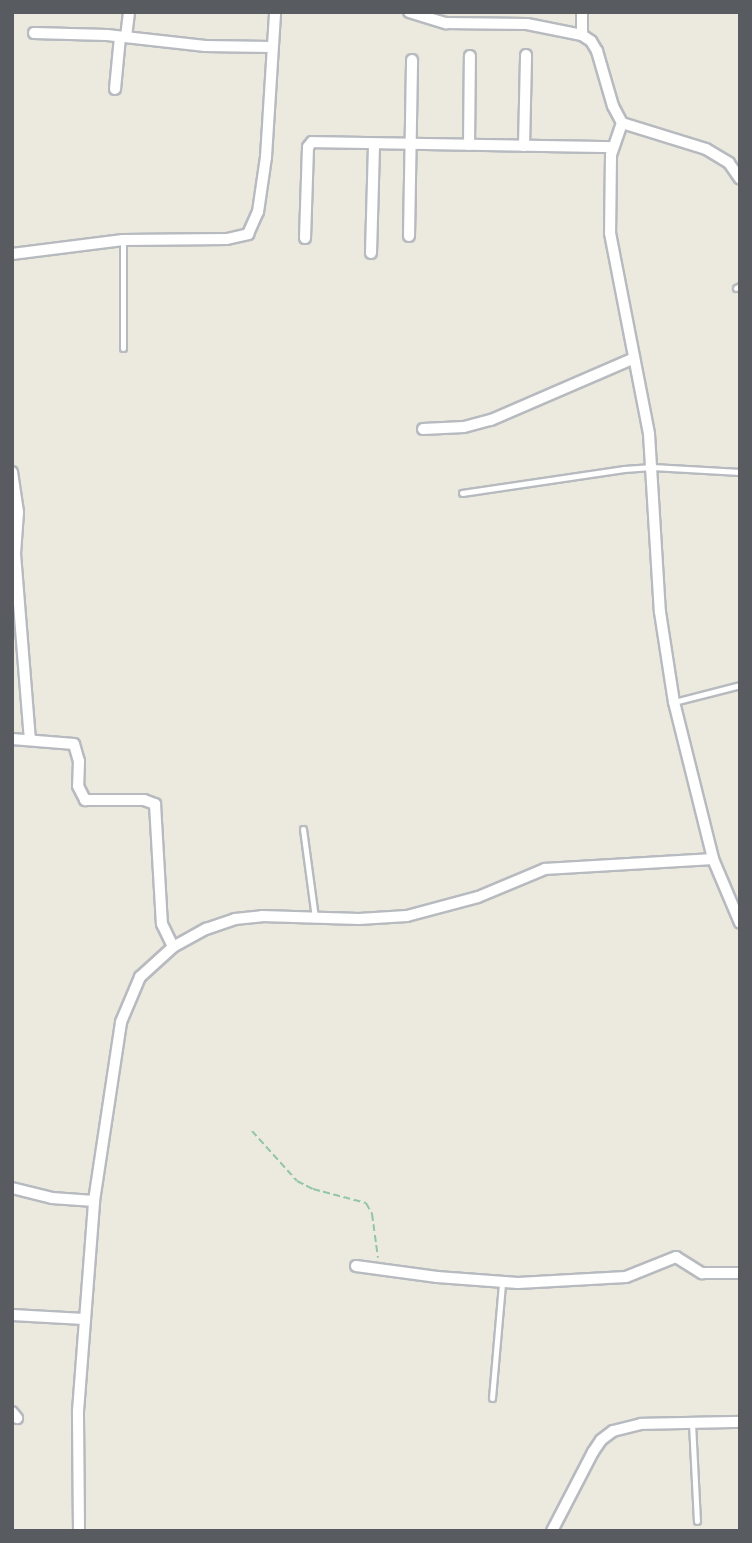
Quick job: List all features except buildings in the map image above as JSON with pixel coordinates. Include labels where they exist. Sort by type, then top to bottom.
[{"type":"street","points":[[115,89],[129,12]]},
{"type":"street","points":[[12,254],[123,240],[227,239],[248,234],[258,212],[268,147],[271,47],[275,12]]},
{"type":"street","points":[[409,12],[446,23],[527,24],[582,35],[597,51],[613,106],[622,122],[706,149],[729,163],[740,179]]},
{"type":"street","points":[[582,12],[582,35]]},
{"type":"street","points":[[34,33],[123,37],[205,46],[271,47]]},
{"type":"street","points":[[524,146],[526,55]]},
{"type":"street","points":[[469,145],[470,56]]},
{"type":"street","points":[[409,236],[412,60]]},
{"type":"street","points":[[622,122],[612,147],[609,178],[610,233],[645,405],[653,467],[655,567],[674,702],[713,859],[740,923]]},
{"type":"street","points":[[305,238],[309,144],[317,141],[612,147]]},
{"type":"street","points":[[371,253],[374,144]]},
{"type":"street","points":[[423,429],[480,423],[634,358]]},
{"type":"street","points":[[12,472],[18,512],[15,554],[30,739]]},
{"type":"street","points":[[12,739],[74,744],[79,761],[78,786],[85,800],[144,800],[155,804],[162,924],[173,947]]},
{"type":"street","points":[[79,1531],[76,1452],[94,1201],[121,1022],[140,977],[173,947],[206,929],[235,919],[261,916],[381,919],[419,914],[478,897],[545,869],[713,859]]},
{"type":"street","points":[[12,1188],[44,1196],[94,1201]]},
{"type":"street","points":[[356,1266],[502,1283],[626,1276],[676,1257],[702,1273],[740,1273]]},
{"type":"street","points":[[12,1315],[84,1319]]},
{"type":"street","points":[[552,1531],[601,1440],[625,1427],[740,1422]]},
{"type":"lane","points":[[123,240],[123,348]]},
{"type":"lane","points":[[461,493],[653,467],[740,472]]},
{"type":"lane","points":[[674,702],[740,685]]},
{"type":"lane","points":[[303,829],[315,918]]},
{"type":"lane","points":[[492,1398],[502,1283]]},
{"type":"lane","points":[[692,1423],[697,1521]]},
{"type":"path","points":[[253,1131],[297,1181],[313,1189],[357,1199],[370,1208],[380,1270]]}]
